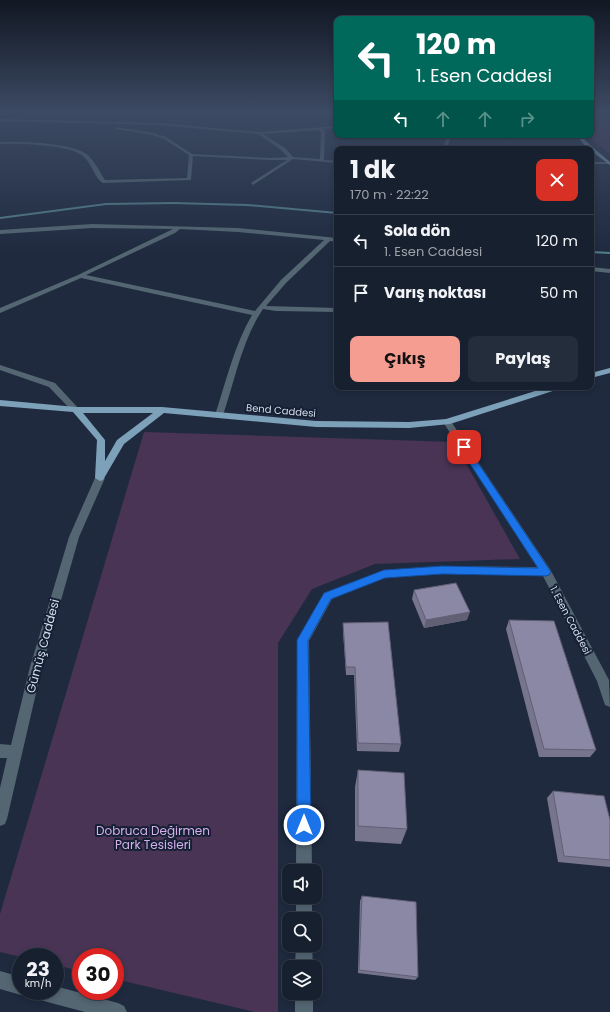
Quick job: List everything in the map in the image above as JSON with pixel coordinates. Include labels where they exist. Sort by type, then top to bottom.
[{"type":"main road","points":[[594,375],[610,370]]},
{"type":"main road","name":"Bend Caddesi","points":[[0,403],[76,410],[162,410],[316,424],[409,425],[447,422],[545,390]]},
{"type":"main road","points":[[76,410],[101,440],[100,478]]},
{"type":"main road","points":[[100,478],[120,442],[162,410]]},
{"type":"street","points":[[88,159],[103,182],[189,179],[191,159]]},
{"type":"street","points":[[253,184],[290,159]]},
{"type":"street","points":[[310,159],[334,162]]},
{"type":"street","points":[[594,163],[609,164]]},
{"type":"street","points":[[0,232],[92,226],[238,230],[334,240]]},
{"type":"street","points":[[0,311],[80,276],[174,232],[178,228]]},
{"type":"street","points":[[219,416],[245,337],[259,310],[276,290],[329,239]]},
{"type":"street","points":[[594,269],[610,271]]},
{"type":"street","points":[[80,276],[259,310],[334,310]]},
{"type":"street","points":[[0,368],[52,385],[76,410]]},
{"type":"street","name":"1. Esen Caddesi","points":[[447,422],[546,572],[606,680],[610,701]]},
{"type":"street","name":"Gümüş Caddesi","points":[[0,819],[36,667],[74,537],[100,478]]},
{"type":"street","points":[[304,864],[303,640],[328,596],[384,574],[442,570],[546,572]]},
{"type":"street","points":[[0,751],[16,752]]},
{"type":"street","points":[[0,980],[12,983]]},
{"type":"street","points":[[64,997],[118,1012]]},
{"type":"street","points":[[304,1000],[304,1012]]},
{"type":"green space","name":"Dobruca Değirmen Park Tesisleri","points":[[144,432],[454,442],[520,559],[375,564],[312,589],[278,643],[278,1012],[255,1012],[124,981],[124,948],[72,948],[72,969],[64,967],[64,948],[12,948],[12,955],[0,952],[0,914]]},
{"type":"building","points":[[456,583],[470,612],[426,620],[414,590]]},
{"type":"building","points":[[509,620],[554,621],[596,750],[544,749]]},
{"type":"building","points":[[388,622],[401,744],[358,743],[355,667],[346,667],[343,623]]},
{"type":"building","points":[[358,770],[404,773],[407,829],[358,826]]},
{"type":"building","points":[[553,791],[604,796],[610,820],[610,860],[564,856]]},
{"type":"building","points":[[362,896],[416,902],[418,977],[359,970]]},
{"type":"waterway","points":[[0,218],[106,204],[173,203],[247,205],[334,213]]},
{"type":"waterway","points":[[594,252],[610,253]]},
{"type":"route","points":[[304,825],[303,640],[328,596],[384,574],[442,570],[546,572],[464,447]]}]
